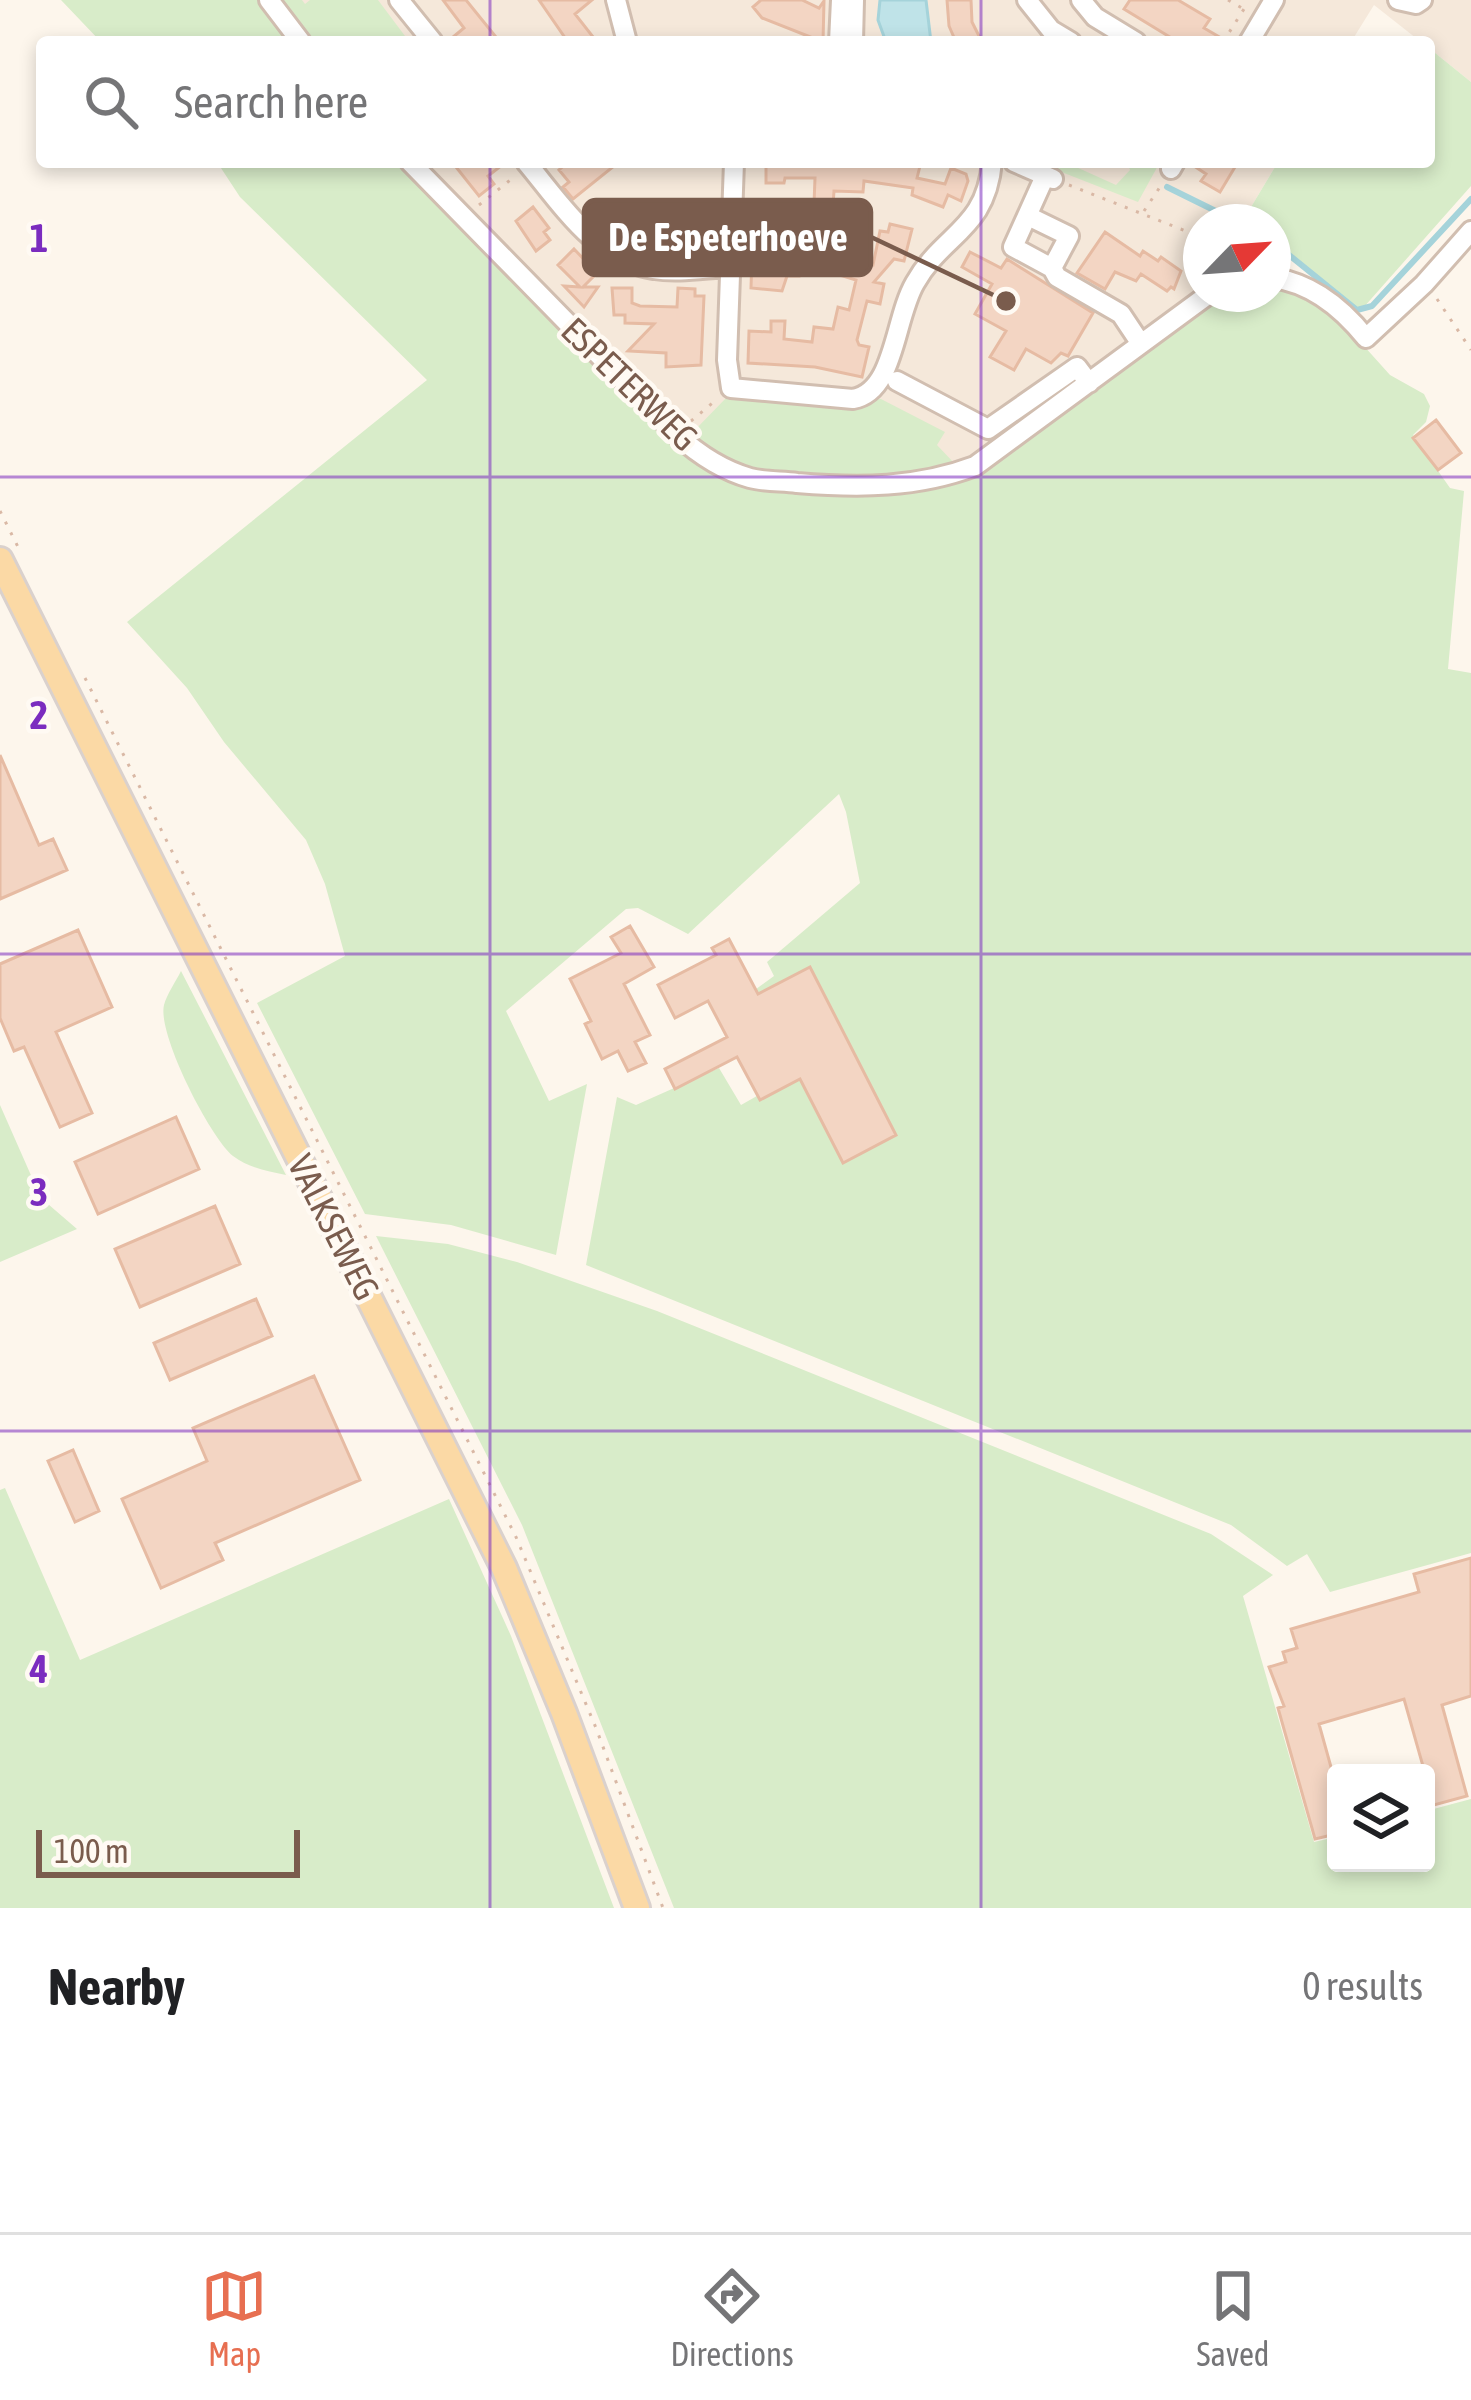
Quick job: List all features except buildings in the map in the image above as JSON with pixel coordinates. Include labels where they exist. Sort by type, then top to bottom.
[{"type":"main road","name":"VALKSEWEG","points":[[0,560],[504,1568],[637,1908]]},
{"type":"street","points":[[268,0],[296,36]]},
{"type":"street","points":[[399,0],[428,36]]},
{"type":"street","points":[[616,0],[625,36]]},
{"type":"street","points":[[838,36],[841,0]]},
{"type":"street","points":[[853,36],[854,0]]},
{"type":"street","points":[[1027,0],[1051,30],[1062,36]]},
{"type":"street","points":[[1082,0],[1095,17],[1126,36]]},
{"type":"street","points":[[1253,36],[1274,0]]},
{"type":"street","points":[[1398,0],[1416,4],[1422,0]]},
{"type":"street","points":[[1079,36],[1095,17]]},
{"type":"street","name":"ESPETERWEG","points":[[416,168],[677,435],[710,461],[752,479],[841,486],[936,481],[975,466],[1183,310]]},
{"type":"street","points":[[533,168],[614,257],[655,270],[731,268]]},
{"type":"street","points":[[734,168],[731,388],[853,399],[867,396],[886,372],[898,318],[916,281],[978,211],[989,190],[991,168]]},
{"type":"street","points":[[1028,168],[1049,177],[1013,247],[1121,314],[1142,344]]},
{"type":"street","points":[[1030,217],[1069,236],[1052,268]]},
{"type":"street","points":[[1291,280],[1316,291],[1366,338],[1471,231]]},
{"type":"street","points":[[897,381],[988,430],[1076,367],[1089,383]]},
{"type":"path","points":[[1228,0],[1244,9]]},
{"type":"path","points":[[464,218],[523,168]]},
{"type":"path","points":[[1143,212],[1172,168]]},
{"type":"path","points":[[1049,177],[1183,229]]},
{"type":"path","points":[[1424,284],[1471,350]]},
{"type":"path","points":[[686,426],[731,388]]},
{"type":"shaded area","points":[[252,0],[1471,0],[1471,82],[1435,53],[1435,36],[1413,36],[1374,5],[1355,36],[279,36]]},
{"type":"shaded area","points":[[401,168],[1274,168],[1253,204],[1183,204],[1183,312],[1206,312],[1027,463],[951,490],[711,473]]},
{"type":"green space","points":[[61,0],[258,0],[283,36],[95,36]]},
{"type":"green space","points":[[280,0],[305,4],[310,0],[378,0],[405,36],[307,36]]},
{"type":"green space","points":[[1435,53],[1471,82],[1471,186],[1356,316],[1291,254],[1291,204],[1253,204],[1274,168],[1435,168]]},
{"type":"green space","points":[[221,168],[408,168],[725,474],[943,483],[1175,325],[1201,312],[1291,312],[1291,291],[1337,316],[1390,375],[1424,394],[1430,406],[1426,422],[1413,435],[1450,488],[1464,491],[1448,669],[1471,673],[1471,1553],[1330,1592],[1307,1554],[1287,1566],[1231,1525],[586,1265],[617,1097],[636,1105],[719,1068],[741,1105],[796,1074],[752,992],[774,976],[767,962],[860,883],[839,794],[688,934],[638,908],[626,909],[506,1011],[549,1101],[587,1084],[556,1255],[451,1225],[365,1214],[257,1003],[345,956],[325,884],[306,840],[224,742],[187,688],[127,622],[427,380],[240,197]]},
{"type":"green space","points":[[1051,168],[1078,168],[1116,185],[1129,168],[1157,168],[1138,202]]},
{"type":"green space","points":[[728,396],[881,399],[945,432],[937,445],[955,464],[837,478],[746,466],[718,454],[691,434]]},
{"type":"green space","points":[[181,971],[286,1175],[233,1156],[199,1108],[164,1019],[165,1001]]},
{"type":"green space","points":[[0,1105],[41,1198],[77,1229],[0,1262]]},
{"type":"green space","points":[[376,1236],[448,1244],[517,1262],[657,1311],[1211,1534],[1273,1575],[1243,1596],[1314,1842],[1327,1839],[1327,1872],[1435,1872],[1435,1809],[1471,1799],[1471,1908],[674,1908],[522,1525]]},
{"type":"green space","points":[[5,1488],[80,1660],[449,1499],[511,1636],[614,1908],[0,1908],[0,1490]]},
{"type":"water","points":[[880,0],[926,0],[930,36],[884,36],[878,20]]},
{"type":"waterway","points":[[1167,187],[1201,204]]},
{"type":"waterway","points":[[1291,257],[1357,310],[1372,306],[1471,199]]},
{"type":"place","name":"De Espeterhoeve","points":[[1006,301]]}]
